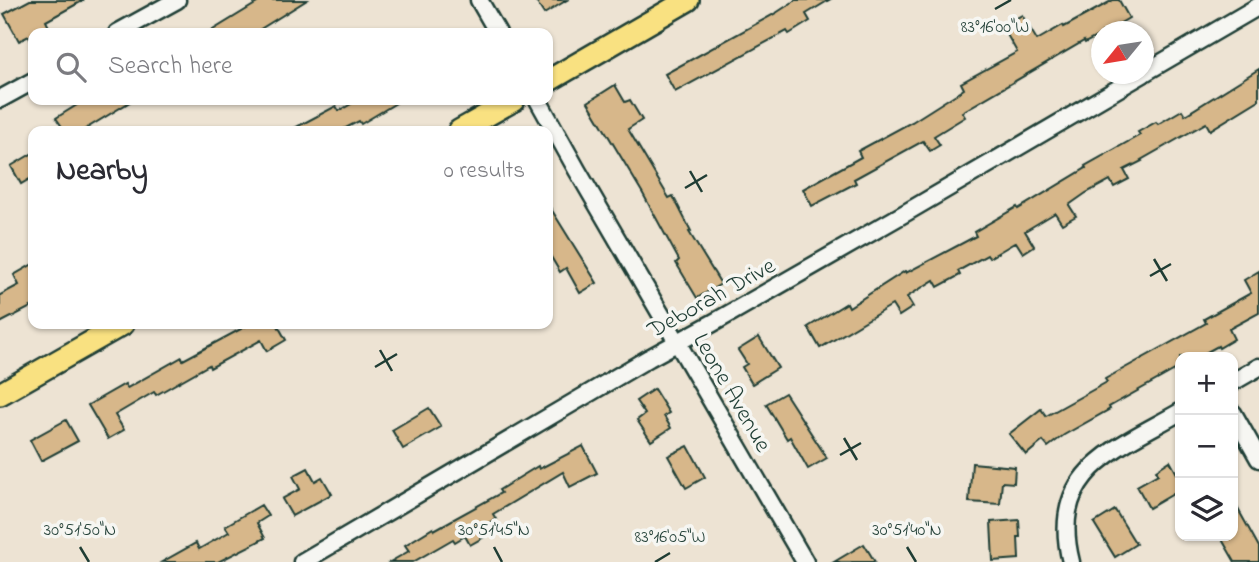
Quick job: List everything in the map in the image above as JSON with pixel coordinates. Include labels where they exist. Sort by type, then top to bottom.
[{"type":"main road","points":[[553,78],[688,0]]},
{"type":"main road","points":[[469,126],[505,105]]},
{"type":"main road","points":[[0,394],[114,329]]},
{"type":"street","points":[[126,28],[177,0]]},
{"type":"street","points":[[479,0],[495,28]]},
{"type":"street","name":"Deborah Drive","points":[[1154,67],[1259,6]]},
{"type":"street","points":[[0,99],[28,83]]},
{"type":"street","name":"Deborah Drive","points":[[302,562],[1124,84]]},
{"type":"street","name":"Leone Avenue","points":[[541,105],[552,126]]},
{"type":"street","name":"Leone Avenue","points":[[553,128],[806,562]]},
{"type":"street","points":[[1238,379],[1259,367]]},
{"type":"street","points":[[1071,562],[1067,547],[1067,512],[1086,473],[1114,449],[1175,415]]},
{"type":"street","points":[[1234,415],[1259,459]]},
{"type":"building","points":[[30,0],[84,0],[46,21],[50,28],[28,28],[28,36],[19,41],[4,14]]},
{"type":"building","points":[[262,0],[307,0],[262,28],[216,28]]},
{"type":"building","points":[[535,0],[567,0],[544,14]]},
{"type":"building","points":[[796,0],[829,0],[806,14],[810,21],[789,34],[787,31],[675,92],[665,74]]},
{"type":"building","points":[[1113,0],[1119,0],[1129,18],[1124,21],[1091,21],[1091,40],[1085,43],[1084,41],[962,112],[965,117],[934,136],[940,145],[930,151],[923,141],[854,179],[856,183],[812,206],[803,189],[861,157],[858,151],[912,122],[964,89],[961,83],[1017,52],[1002,26],[1022,15],[1037,40],[1063,25],[1064,27]]},
{"type":"building","points":[[1259,69],[1259,100],[1210,130],[1206,123],[1124,170],[1129,179],[1114,187],[1110,180],[1086,193],[1069,205],[1076,216],[1062,224],[1055,213],[1025,231],[1034,246],[1023,253],[1016,242],[989,258],[987,255],[958,271],[960,275],[938,287],[934,280],[907,297],[913,307],[899,316],[892,305],[820,348],[808,327],[847,303],[849,307],[905,271],[906,273],[976,236],[974,232],[1086,168],[1085,166],[1140,135],[1138,132],[1182,110],[1185,115]]},
{"type":"building","points":[[615,85],[625,102],[630,100],[642,120],[628,129],[669,198],[673,196],[691,231],[689,232],[721,284],[697,298],[676,263],[679,260],[642,192],[588,102]]},
{"type":"building","points":[[77,105],[125,105],[90,126],[62,126],[56,118]]},
{"type":"building","points":[[349,105],[393,105],[361,124],[359,121],[350,126],[298,126],[336,106],[339,111]]},
{"type":"building","points":[[28,156],[28,180],[21,184],[11,166]]},
{"type":"building","points":[[553,212],[597,283],[580,293],[566,268],[560,272],[553,260]]},
{"type":"building","points":[[28,267],[28,309],[0,323],[0,295],[19,285],[14,275]]},
{"type":"building","points":[[1259,271],[1259,313],[1229,329],[1234,339],[1207,352],[1175,352],[1175,370],[1109,407],[1110,409],[1048,447],[1043,441],[1026,455],[1009,434],[1041,409],[1046,416],[1107,382],[1105,379],[1206,323],[1204,319],[1251,293],[1244,280]]},
{"type":"building","points":[[241,329],[280,329],[286,340],[267,351],[261,340],[156,395],[154,392],[115,415],[124,430],[108,439],[88,405],[125,384],[127,388],[182,357],[183,360]]},
{"type":"building","points":[[759,337],[778,368],[752,384],[742,367],[747,364],[738,350]]},
{"type":"building","points":[[654,389],[669,413],[664,416],[671,428],[651,441],[637,420],[645,414],[636,401]]},
{"type":"building","points":[[785,393],[827,458],[808,469],[790,437],[787,439],[766,404]]},
{"type":"building","points":[[429,408],[441,427],[403,449],[392,430]]},
{"type":"building","points":[[66,420],[78,441],[41,461],[30,440]]},
{"type":"building","points":[[583,446],[597,473],[570,487],[563,472],[493,514],[496,519],[479,528],[484,537],[470,545],[465,536],[455,542],[453,539],[413,562],[390,562],[409,551],[405,545],[433,528],[434,530],[501,493],[499,490],[538,466],[539,469]]},
{"type":"building","points":[[688,446],[705,477],[686,488],[668,456]]},
{"type":"building","points":[[1170,461],[1175,470],[1175,493],[1149,508],[1137,486],[1158,474],[1156,470]]},
{"type":"building","points":[[972,463],[1015,467],[1014,483],[1002,482],[1000,504],[969,502]]},
{"type":"building","points":[[308,468],[315,481],[322,477],[332,494],[292,516],[282,499],[300,489],[293,476]]},
{"type":"building","points":[[261,505],[268,516],[257,523],[265,538],[218,562],[162,562],[196,543],[199,549],[229,532],[225,526]]},
{"type":"building","points":[[1238,509],[1259,547],[1259,562],[1235,562],[1223,541],[1238,541]]},
{"type":"building","points":[[1115,510],[1136,544],[1115,557],[1094,523]]},
{"type":"building","points":[[1019,520],[1019,559],[993,561],[991,522]]},
{"type":"building","points":[[864,544],[875,562],[834,562]]}]
